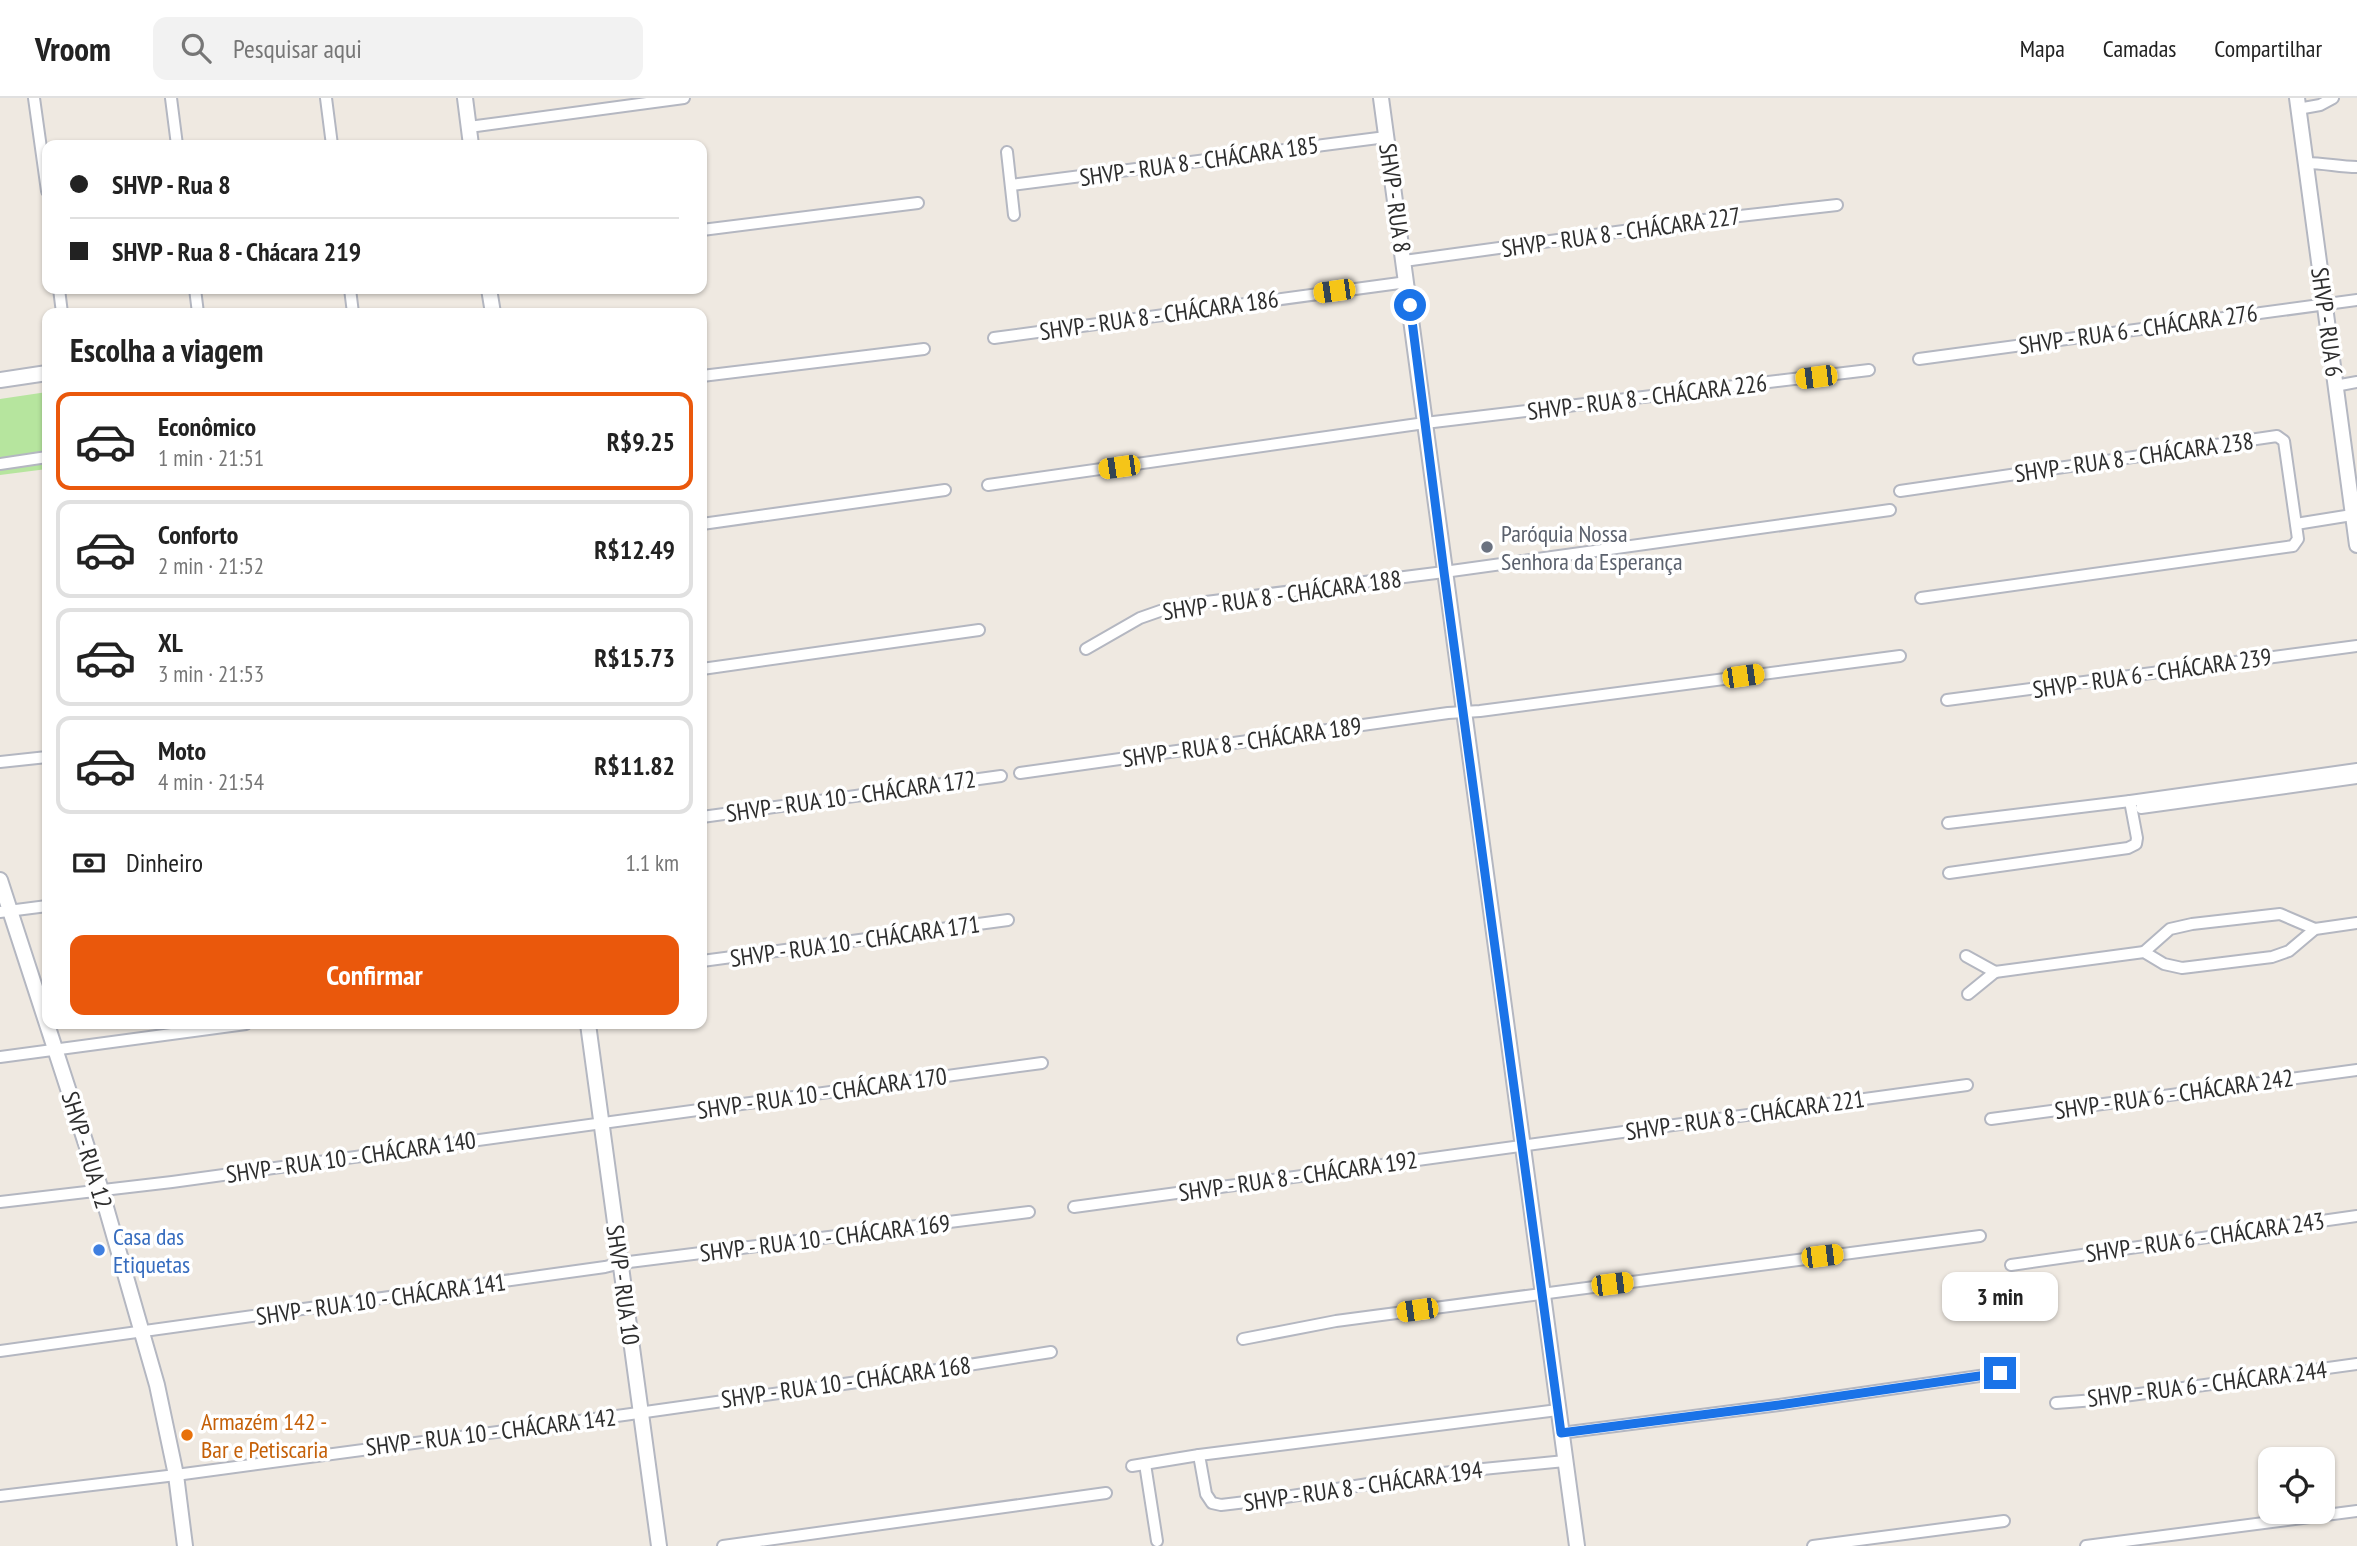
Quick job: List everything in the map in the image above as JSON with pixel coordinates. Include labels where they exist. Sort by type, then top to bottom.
[{"type":"street","points":[[34,98],[42,155]]},
{"type":"street","points":[[171,98],[176,140]]},
{"type":"street","points":[[326,98],[331,140]]},
{"type":"street","points":[[465,98],[470,140]]},
{"type":"street","points":[[469,127],[684,98]]},
{"type":"street","name":"SHVP - RUA 8","points":[[1381,98],[1577,1546]]},
{"type":"street","points":[[2297,103],[2320,105],[2333,98]]},
{"type":"street","name":"SHVP - RUA 6","points":[[2297,103],[2335,386],[2352,470],[2352,514],[2357,545]]},
{"type":"street","name":"SHVP - RUA 8 - CHÁCARA 185","points":[[1011,185],[1387,137]]},
{"type":"street","points":[[1007,152],[1014,215]]},
{"type":"street","points":[[2306,163],[2328,162],[2336,166],[2357,167]]},
{"type":"street","points":[[707,229],[918,203]]},
{"type":"street","name":"SHVP - RUA 8 - CHÁCARA 227","points":[[1404,261],[1704,220],[1837,205]]},
{"type":"street","name":"SHVP - RUA 8 - CHÁCARA 186","points":[[994,338],[1407,282]]},
{"type":"street","name":"SHVP - RUA 6 - CHÁCARA 276","points":[[1919,359],[2357,300]]},
{"type":"street","points":[[707,375],[924,349]]},
{"type":"street","name":"SHVP - RUA 8 - CHÁCARA 226","points":[[988,485],[1425,423],[1869,370]]},
{"type":"street","points":[[0,380],[42,374]]},
{"type":"street","points":[[2335,386],[2357,382]]},
{"type":"street","name":"SHVP - RUA 8 - CHÁCARA 238","points":[[1900,491],[2277,436],[2284,441],[2296,524]]},
{"type":"street","points":[[0,464],[42,458]]},
{"type":"street","points":[[707,523],[945,490]]},
{"type":"street","name":"SHVP - RUA 8 - CHÁCARA 188","points":[[1086,649],[1140,618],[1160,611],[1237,597],[1444,572],[1890,510]]},
{"type":"street","points":[[1921,598],[2293,546],[2298,539],[2296,524],[2352,514]]},
{"type":"street","points":[[707,668],[979,630]]},
{"type":"street","name":"SHVP - RUA 6 - CHÁCARA 239","points":[[1947,701],[2357,646]]},
{"type":"street","name":"SHVP - RUA 8 - CHÁCARA 189","points":[[1020,773],[1448,713],[1900,656]]},
{"type":"street","points":[[0,762],[42,758]]},
{"type":"street","points":[[1948,823],[2357,769]]},
{"type":"street","name":"SHVP - RUA 10 - CHÁCARA 172","points":[[707,816],[1001,776]]},
{"type":"street","points":[[2141,808],[2357,778]]},
{"type":"street","points":[[1949,873],[2128,848],[2136,844],[2137,838],[2130,801]]},
{"type":"street","name":"SHVP - RUA 12","points":[[0,880],[5,911],[42,1013]]},
{"type":"street","points":[[5,911],[42,907]]},
{"type":"street","points":[[1968,993],[1995,972],[2144,952],[2170,929],[2192,924],[2280,914],[2315,929],[2357,923]]},
{"type":"street","name":"SHVP - RUA 10 - CHÁCARA 171","points":[[707,960],[1008,920]]},
{"type":"street","points":[[2144,952],[2164,964],[2182,968],[2272,957],[2289,951],[2315,929]]},
{"type":"street","points":[[1966,956],[1995,972]]},
{"type":"street","name":"SHVP - RUA 12","points":[[48,1029],[101,1190],[157,1385],[176,1475],[185,1546]]},
{"type":"street","points":[[0,1058],[211,1029]]},
{"type":"street","name":"SHVP - RUA 10","points":[[589,1029],[659,1546]]},
{"type":"street","name":"SHVP - RUA 10 - CHÁCARA 170","points":[[602,1124],[1042,1063]]},
{"type":"street","name":"SHVP - RUA 6 - CHÁCARA 242","points":[[1991,1119],[2357,1070]]},
{"type":"street","name":"SHVP - RUA 8 - CHÁCARA 221","points":[[1522,1145],[1967,1085]]},
{"type":"street","name":"SHVP - RUA 10 - CHÁCARA 140","points":[[0,1202],[602,1124]]},
{"type":"street","name":"SHVP - RUA 8 - CHÁCARA 192","points":[[1074,1207],[1522,1145]]},
{"type":"street","name":"SHVP - RUA 10 - CHÁCARA 169","points":[[621,1263],[1029,1212]]},
{"type":"street","name":"SHVP - RUA 6 - CHÁCARA 243","points":[[2011,1265],[2357,1216]]},
{"type":"street","points":[[1243,1339],[1336,1321],[1980,1236]]},
{"type":"street","name":"SHVP - RUA 10 - CHÁCARA 141","points":[[0,1351],[621,1263]]},
{"type":"street","name":"SHVP - RUA 10 - CHÁCARA 168","points":[[640,1412],[1051,1352]]},
{"type":"street","name":"SHVP - RUA 6 - CHÁCARA 244","points":[[2056,1403],[2357,1364]]},
{"type":"street","points":[[1561,1433],[2000,1373]]},
{"type":"street","name":"SHVP - RUA 8 - CHÁCARA 194","points":[[1132,1466],[1199,1455],[1558,1410]]},
{"type":"street","name":"SHVP - RUA 10 - CHÁCARA 142","points":[[0,1496],[640,1412]]},
{"type":"street","name":"SHVP - RUA 8 - CHÁCARA 194","points":[[1199,1455],[1206,1494],[1212,1503],[1220,1505],[1432,1474],[1566,1461]]},
{"type":"street","points":[[1145,1464],[1157,1541]]},
{"type":"street","points":[[723,1546],[1106,1493]]},
{"type":"street","points":[[2086,1546],[2357,1511]]},
{"type":"street","points":[[1813,1546],[2004,1521]]},
{"type":"green space","points":[[42,393],[42,470],[0,475],[0,399]]},
{"type":"place","name":"Paróquia Nossa Senhora da Esperança","points":[[1487,547]]},
{"type":"place","name":"Casa das Etiquetas","points":[[99,1250]]},
{"type":"place","name":"Armazém 142 - Bar e Petiscaria","points":[[187,1435]]},
{"type":"route","points":[[1410,305],[1561,1433],[2000,1373]]}]
